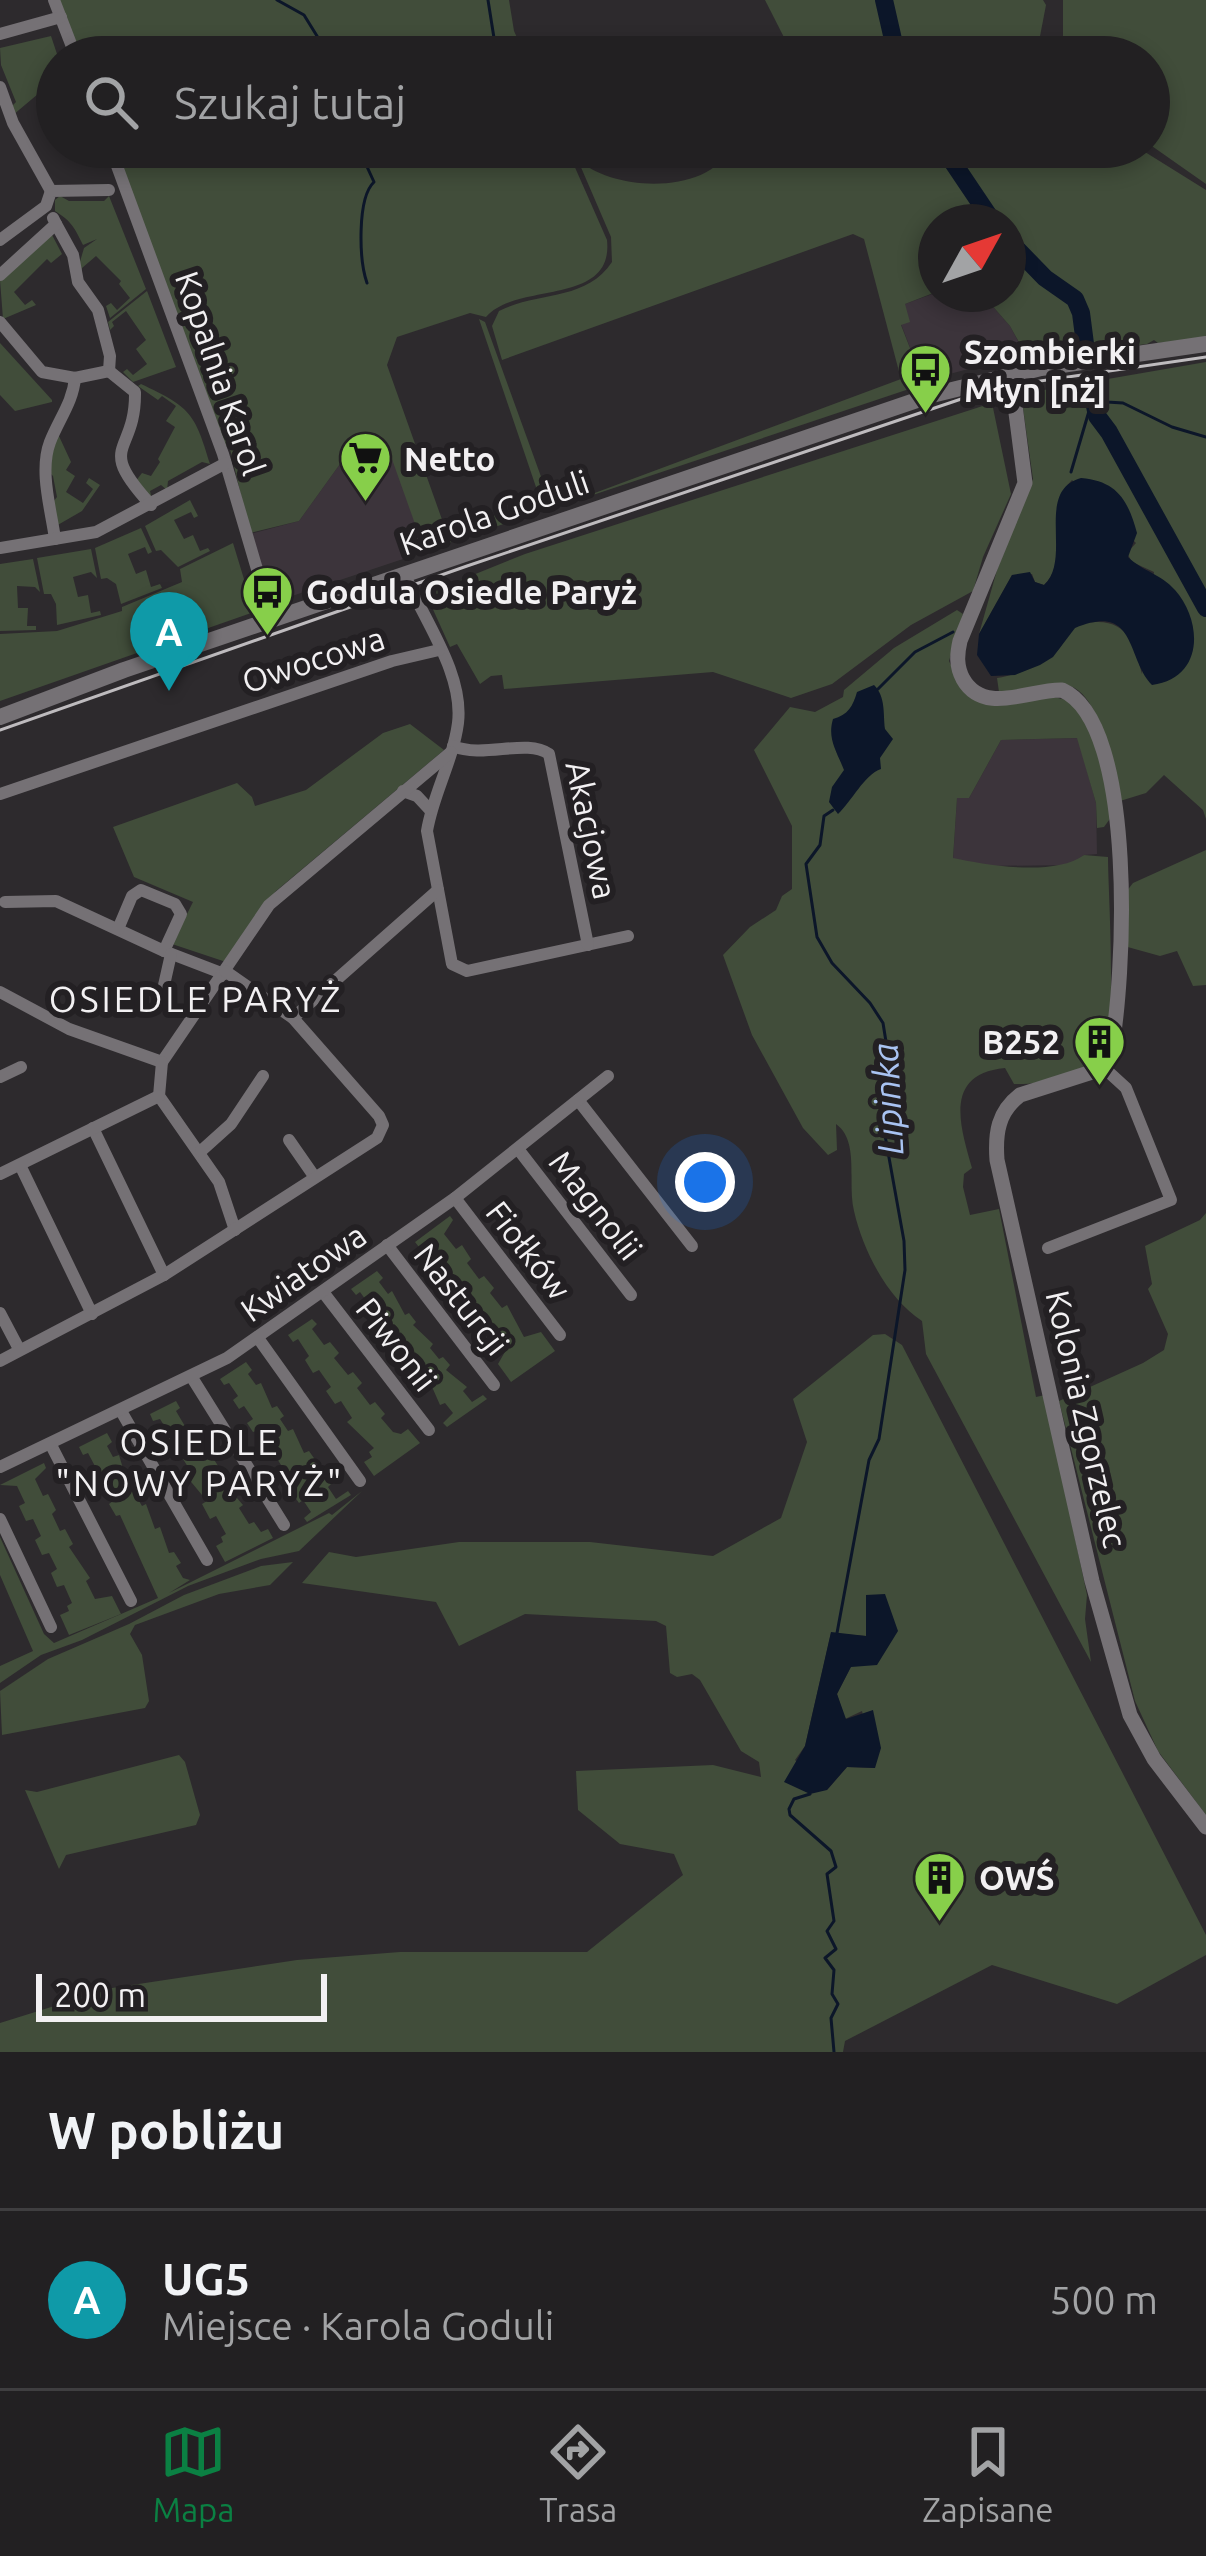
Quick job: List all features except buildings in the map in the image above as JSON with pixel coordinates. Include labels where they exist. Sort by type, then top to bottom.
[{"type":"main road","name":"Karola Goduli","points":[[0,717],[867,416],[1011,374],[1206,344]]},
{"type":"street","points":[[54,0],[68,36]]},
{"type":"street","points":[[0,34],[61,17]]},
{"type":"street","points":[[0,87],[36,164]]},
{"type":"street","points":[[0,239],[46,206],[51,191],[38,168]]},
{"type":"street","name":"Kopalnia Karol","points":[[118,168],[226,463],[272,620]]},
{"type":"street","points":[[109,190],[122,178]]},
{"type":"street","points":[[51,191],[109,190],[131,200]]},
{"type":"street","points":[[46,206],[73,255],[78,282],[98,310],[110,356],[109,371]]},
{"type":"street","points":[[0,275],[56,224]]},
{"type":"street","points":[[0,322],[42,372],[75,378],[109,371]]},
{"type":"street","points":[[109,371],[135,392],[119,461],[124,476],[151,505]]},
{"type":"street","points":[[1011,374],[1025,484],[958,650],[961,675],[975,692],[1007,699],[1062,691],[1088,710],[1099,738],[1115,801],[1120,900],[1113,1043],[1102,1066]]},
{"type":"street","points":[[55,539],[45,470],[49,445],[72,398],[75,378]]},
{"type":"street","points":[[0,548],[96,532],[226,463]]},
{"type":"street","name":"Akacjowa","points":[[405,575],[440,650],[459,708],[427,831],[452,964],[461,970],[628,936]]},
{"type":"street","name":"Owocowa","points":[[0,794],[440,650]]},
{"type":"street","name":"Akacjowa","points":[[452,749],[478,754],[538,748],[551,756],[588,944]]},
{"type":"street","points":[[235,1230],[219,1182],[159,1096],[162,1062],[269,904],[452,749]]},
{"type":"street","points":[[403,791],[417,796],[430,810]]},
{"type":"street","points":[[118,929],[132,896],[141,890],[176,904],[181,914],[167,952],[162,994]]},
{"type":"street","points":[[293,1018],[438,890]]},
{"type":"street","points":[[0,1361],[164,1276],[377,1138],[383,1124],[293,1018],[225,972],[167,952],[56,901],[5,902]]},
{"type":"street","points":[[0,992],[69,1029],[162,1062]]},
{"type":"street","name":"Kolonia Zgorzelec","points":[[1048,1248],[1171,1200],[1126,1088],[1102,1066],[1012,1101],[998,1127],[997,1160],[1096,1598],[1124,1694],[1141,1739],[1206,1827]]},
{"type":"street","points":[[0,1077],[21,1067]]},
{"type":"street","points":[[201,1151],[231,1124],[263,1076]]},
{"type":"street","name":"Kwiatowa","points":[[0,1467],[191,1376],[258,1338],[455,1198],[608,1076]]},
{"type":"street","points":[[0,1174],[159,1096]]},
{"type":"street","points":[[578,1100],[692,1246]]},
{"type":"street","points":[[93,1128],[164,1276]]},
{"type":"street","points":[[290,1140],[314,1176]]},
{"type":"street","name":"Magnolii","points":[[518,1149],[631,1295]]},
{"type":"street","points":[[20,1165],[92,1314]]},
{"type":"street","name":"Fiołków","points":[[455,1198],[560,1335]]},
{"type":"street","name":"Nasturcji","points":[[387,1245],[494,1385]]},
{"type":"street","name":"Piwonii","points":[[322,1292],[429,1430]]},
{"type":"street","points":[[0,1313],[19,1349]]},
{"type":"street","points":[[258,1338],[359,1481]]},
{"type":"street","points":[[191,1376],[284,1526]]},
{"type":"street","points":[[121,1411],[207,1560]]},
{"type":"street","points":[[51,1445],[131,1600]]},
{"type":"street","points":[[0,1519],[51,1627]]},
{"type":"shaded area","points":[[918,299],[918,312],[998,312],[1025,354],[931,379],[917,366],[901,324],[905,304]]},
{"type":"shaded area","points":[[389,448],[421,539],[406,544],[406,558],[271,603],[250,534],[299,521],[340,464]]},
{"type":"shaded area","points":[[1078,738],[1096,803],[1097,854],[1084,855],[1071,865],[985,866],[953,859],[957,797],[969,798],[1001,740]]},
{"type":"green space","points":[[57,0],[509,0],[516,36],[71,36]]},
{"type":"green space","points":[[765,0],[883,0],[891,36],[783,36]]},
{"type":"green space","points":[[886,0],[1043,0],[1046,5],[1040,36],[894,36]]},
{"type":"green space","points":[[1063,0],[1206,0],[1206,184],[1170,159],[1170,36],[1063,36]]},
{"type":"green space","points":[[36,40],[36,96],[13,115],[10,108],[16,102],[1,65],[0,48]]},
{"type":"green space","points":[[120,168],[575,168],[607,240],[605,261],[595,275],[580,284],[500,306],[486,317],[470,313],[397,337],[387,365],[445,528],[451,532],[533,501],[537,490],[479,319],[485,322],[552,507],[406,558],[406,544],[420,538],[388,448],[340,464],[299,521],[250,533],[230,449],[223,443]]},
{"type":"green space","points":[[581,168],[634,182],[681,181],[711,168],[952,168],[977,204],[918,204],[918,299],[905,304],[910,322],[901,325],[917,366],[936,380],[557,507],[901,379],[864,239],[853,234],[502,360],[492,326],[499,311],[575,290],[601,275],[612,262],[611,237]]},
{"type":"green space","points":[[959,168],[1170,168],[1206,190],[1206,338],[1154,340],[1090,351],[1084,313],[1076,298],[1026,255],[1026,204],[984,204]]},
{"type":"green space","points":[[60,196],[69,201],[104,201],[109,196],[146,289],[110,318],[106,306],[111,303],[117,310],[130,298],[121,281],[96,256],[82,268],[82,275],[79,265],[84,248],[97,239],[83,245],[71,224],[55,211]]},
{"type":"green space","points":[[51,233],[62,254],[51,263],[47,259],[14,292],[25,305],[32,300],[36,305],[3,319],[0,280]]},
{"type":"green space","points":[[1026,264],[1045,284],[1072,300],[1084,351],[1002,365],[994,361],[1025,353],[998,312],[1026,312]]},
{"type":"green space","points":[[147,291],[176,367],[133,382],[123,372],[127,369],[133,375],[147,364],[136,349],[146,340],[126,311],[112,322],[110,330],[108,322]]},
{"type":"green space","points":[[0,343],[52,402],[15,411],[0,395]]},
{"type":"green space","points":[[1206,362],[1206,819],[1203,810],[1164,775],[1146,793],[1120,801],[1104,734],[1078,690],[1058,684],[999,692],[997,678],[1046,659],[1072,630],[1088,623],[1107,623],[1123,631],[1142,674],[1154,572],[1132,562],[1127,553],[1136,543],[1072,480],[1059,505],[1052,574],[1044,585],[1035,582],[1032,574],[1012,575],[979,634],[997,570],[1033,479],[1021,394]]},
{"type":"green space","points":[[138,386],[170,399],[188,414],[210,464],[202,462],[168,481],[167,490],[161,485],[150,491],[152,499],[135,482],[142,473],[151,476],[160,462],[175,427],[166,421],[176,406],[162,396],[158,400]]},
{"type":"green space","points":[[992,403],[1011,494],[973,591],[911,625],[832,684],[791,698],[713,672],[504,689],[502,675],[480,684],[457,644],[450,647],[426,594],[525,554]]},
{"type":"green space","points":[[58,434],[71,462],[66,470],[75,476],[66,492],[83,503],[93,489],[86,483],[89,478],[100,485],[82,511],[56,526],[53,502],[57,497],[49,472],[51,447]]},
{"type":"green space","points":[[190,500],[198,516],[194,518],[191,512],[174,520],[184,539],[193,535],[200,551],[210,551],[178,567],[161,550],[156,551],[145,526]]},
{"type":"green space","points":[[141,528],[152,552],[148,554],[145,547],[128,554],[136,574],[146,570],[151,587],[160,584],[162,588],[121,604],[116,584],[101,579],[95,548]]},
{"type":"green space","points":[[233,543],[254,612],[0,701],[0,634],[57,631],[122,611],[122,607],[182,582],[180,569]]},
{"type":"green space","points":[[91,549],[97,578],[91,572],[73,577],[78,597],[88,595],[91,613],[100,611],[101,615],[57,625],[56,604],[51,594],[44,594],[37,558]]},
{"type":"green space","points":[[33,559],[40,592],[17,586],[18,608],[28,608],[27,626],[36,626],[36,630],[0,631],[0,564]]},
{"type":"green space","points":[[957,610],[963,614],[949,661],[962,688],[1060,699],[1078,709],[1098,753],[1112,816],[1097,828],[1096,803],[1077,738],[1001,740],[969,798],[957,798],[953,858],[1038,867],[1084,855],[1108,857],[1111,992],[1102,1055],[1074,1074],[1036,1083],[1014,1084],[1005,1068],[985,1072],[972,1080],[961,1104],[972,1168],[964,1174],[963,1187],[970,1215],[999,1209],[1036,1397],[1045,1395],[1087,1595],[1091,1662],[926,1354],[922,1321],[898,1300],[871,1258],[854,1211],[850,1152],[843,1131],[836,1124],[837,1150],[828,1155],[803,1128],[752,1035],[723,955],[750,927],[776,910],[782,896],[792,889],[792,826],[754,750],[790,707],[815,712],[843,697],[844,690],[894,648]]},
{"type":"green space","points":[[410,724],[444,750],[276,891],[226,962],[172,944],[193,902],[134,877],[113,827],[237,783],[255,806],[306,790],[383,733]]},
{"type":"green space","points":[[1206,850],[1206,985],[1193,986],[1177,951],[1160,956],[1124,946],[1126,892],[1133,883]]},
{"type":"green space","points":[[1206,1213],[1206,1815],[1158,1751],[1135,1701],[1059,1401],[1164,1350],[1168,1334],[1148,1289],[1152,1284],[1145,1246]]},
{"type":"green space","points":[[450,1216],[453,1220],[444,1234],[456,1249],[462,1245],[471,1259],[467,1263],[494,1288],[490,1293],[502,1308],[507,1305],[524,1337],[541,1332],[555,1351],[511,1382],[498,1364],[506,1350],[495,1336],[490,1339],[472,1306],[467,1309],[450,1276],[444,1280],[427,1247],[422,1251],[415,1242]]},
{"type":"green space","points":[[377,1271],[383,1278],[379,1282],[388,1294],[392,1291],[439,1359],[443,1357],[450,1365],[446,1370],[467,1387],[463,1391],[472,1402],[483,1395],[487,1399],[447,1427],[443,1423],[453,1413],[445,1403],[440,1405],[429,1380],[423,1383],[416,1374],[421,1370],[411,1358],[406,1361],[399,1352],[403,1347],[394,1336],[389,1340],[381,1330],[386,1325],[377,1315],[372,1318],[360,1292],[356,1295],[351,1289]]},
{"type":"green space","points":[[312,1319],[317,1324],[312,1329],[324,1345],[330,1342],[339,1353],[334,1358],[362,1383],[357,1388],[370,1405],[375,1402],[385,1414],[381,1418],[393,1432],[408,1429],[420,1443],[374,1476],[364,1462],[372,1457],[369,1452],[374,1448],[347,1422],[352,1418],[341,1401],[335,1404],[326,1391],[331,1387],[319,1370],[313,1373],[298,1339],[293,1342],[288,1335]]},
{"type":"green space","points":[[885,1334],[902,1345],[1206,1935],[1206,1955],[1117,2004],[992,1965],[845,2041],[843,2052],[0,2052],[0,2023],[112,1988],[297,1960],[400,1952],[587,1952],[683,1875],[674,1854],[620,1844],[578,1810],[576,1771],[713,1765],[761,1777],[759,1762],[741,1751],[700,1680],[692,1674],[677,1677],[670,1673],[666,1626],[656,1621],[525,1614],[459,1646],[436,1602],[302,1583],[329,1552],[356,1557],[459,1542],[590,1542],[713,1556],[781,1518],[807,1442],[793,1399],[873,1335]],"holes":[[[831,1633],[866,1636],[837,1694],[845,1719],[862,1711],[875,1768],[847,1767],[827,1790],[795,1760],[805,1746]]]},
{"type":"green space","points":[[246,1362],[252,1370],[248,1374],[256,1385],[261,1383],[272,1408],[277,1406],[284,1416],[280,1419],[288,1431],[293,1429],[304,1453],[309,1451],[316,1461],[312,1465],[331,1484],[328,1487],[336,1499],[348,1491],[351,1495],[307,1522],[304,1518],[311,1512],[292,1493],[297,1489],[289,1477],[283,1480],[277,1469],[281,1465],[274,1454],[268,1456],[259,1430],[253,1432],[247,1423],[253,1419],[233,1400],[238,1396],[220,1379]]},
{"type":"green space","points":[[176,1401],[186,1428],[192,1425],[202,1440],[197,1444],[208,1460],[213,1458],[222,1472],[218,1476],[243,1505],[239,1508],[249,1524],[254,1522],[261,1532],[268,1529],[273,1538],[225,1562],[216,1546],[226,1534],[216,1516],[210,1519],[202,1504],[207,1501],[182,1471],[188,1467],[178,1451],[172,1453],[164,1439],[170,1435],[160,1419],[153,1421],[150,1414]]},
{"type":"green space","points":[[107,1433],[112,1442],[107,1446],[113,1457],[119,1455],[127,1482],[134,1479],[139,1490],[135,1494],[142,1506],[146,1504],[155,1529],[160,1527],[169,1553],[174,1552],[181,1563],[176,1566],[183,1578],[190,1580],[169,1593],[332,1515],[362,1491],[299,1551],[261,1559],[188,1586],[82,1640],[41,1655],[0,1683],[0,1666],[33,1651],[0,1575],[0,1537],[44,1634],[54,1643],[158,1598],[120,1515],[109,1504],[113,1501],[93,1473],[97,1470],[79,1447]]},
{"type":"green space","points":[[44,1463],[46,1468],[35,1479],[56,1510],[52,1514],[60,1531],[65,1529],[73,1544],[69,1547],[90,1578],[86,1581],[95,1599],[112,1596],[121,1614],[69,1635],[60,1615],[72,1603],[64,1585],[57,1587],[51,1573],[57,1569],[49,1553],[42,1555],[35,1540],[41,1536],[33,1519],[26,1521],[17,1486],[0,1485]]},
{"type":"green space","points":[[293,1562],[270,1585],[219,1594],[135,1625],[130,1634],[142,1655],[149,1701],[145,1708],[2,1735],[0,1691],[48,1659],[184,1595],[261,1566]]},
{"type":"green space","points":[[179,1755],[200,1815],[196,1825],[66,1855],[59,1869],[25,1790],[37,1792]]},
{"type":"water","points":[[1081,478],[1104,483],[1119,494],[1137,533],[1128,557],[1170,585],[1191,617],[1194,647],[1190,660],[1169,680],[1152,685],[1127,637],[1110,622],[1075,628],[1053,657],[1015,675],[991,676],[977,655],[979,634],[1012,575],[1030,572],[1035,582],[1044,585],[1052,573],[1059,496]]},
{"type":"water","points":[[874,685],[882,700],[885,729],[893,739],[880,758],[881,769],[838,814],[829,802],[832,787],[844,770],[831,726],[833,719],[849,709],[857,692]]},
{"type":"water","points":[[885,1594],[898,1631],[877,1665],[851,1667],[837,1694],[846,1719],[873,1710],[881,1748],[875,1768],[847,1767],[827,1790],[810,1794],[784,1782],[805,1746],[831,1632],[866,1636],[866,1595]]},
{"type":"waterway","points":[[277,0],[304,15],[317,36]]},
{"type":"waterway","points":[[488,0],[494,36]]},
{"type":"waterway","points":[[884,0],[892,36]]},
{"type":"waterway","points":[[367,283],[361,230],[365,201],[374,182],[368,168]]},
{"type":"waterway","points":[[957,168],[981,204]]},
{"type":"waterway","points":[[1026,258],[1075,299],[1085,344]]},
{"type":"waterway","points":[[1091,386],[1107,402],[1123,403],[1172,427],[1206,437]]},
{"type":"waterway","points":[[1091,386],[1097,416],[1206,608]]},
{"type":"waterway","name":"Lipinka","points":[[1071,472],[1092,401]]},
{"type":"waterway","name":"Lipinka","points":[[878,689],[915,652],[953,632]]},
{"type":"waterway","name":"Lipinka","points":[[833,810],[824,816],[820,845],[806,864],[817,937],[832,963],[883,1023],[887,1048],[879,1066],[881,1113],[905,1270],[879,1439],[869,1460],[837,1633]]},
{"type":"waterway","name":"Lipinka","points":[[810,1794],[794,1799],[789,1809],[831,1851],[836,1867],[827,1874],[834,1921],[827,1931],[836,1949],[825,1958],[834,1970],[832,1994],[838,2004],[831,2018],[834,2052]]},
{"type":"tram line","points":[[0,730],[976,394],[1206,357]]},
{"type":"place","name":"Szombierki Młyn [nż]","points":[[925,416]]},
{"type":"place","name":"Netto","points":[[365,504]]},
{"type":"place","name":"Godula Osiedle Paryż","points":[[267,637]]},
{"type":"place","name":"UG5","points":[[169,691]]},
{"type":"place","name":"B252","points":[[1099,1087]]},
{"type":"place","name":"OWŚ","points":[[940,1923]]},
{"type":"district","name":"OSIEDLE PARYŻ","points":[[196,998]]},
{"type":"district","name":"OSIEDLE \"NOWY PARYŻ\"","points":[[200,1462]]}]
